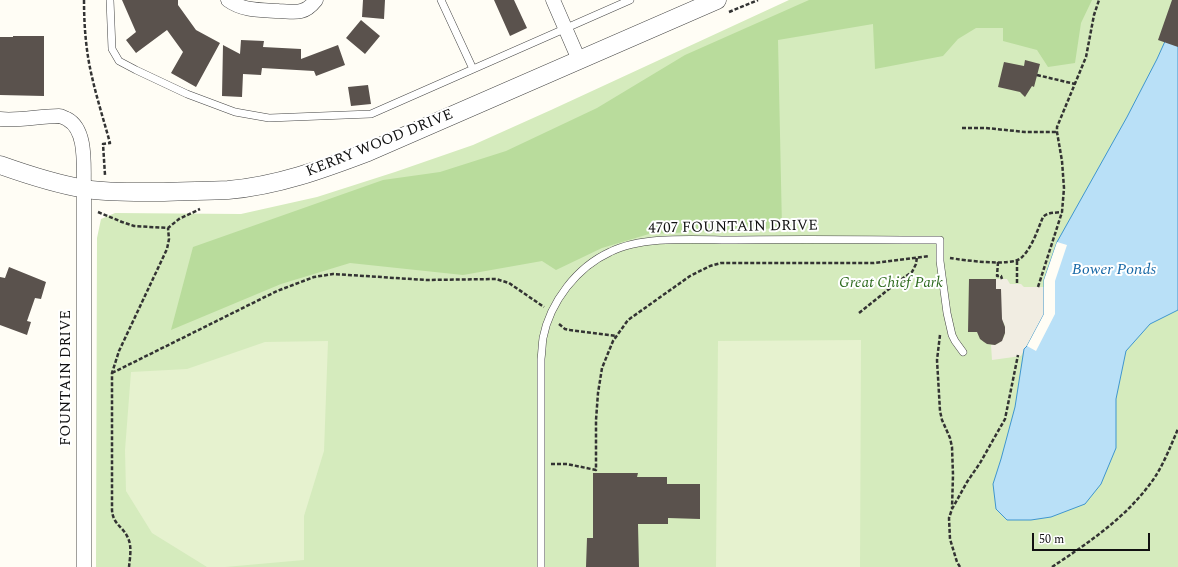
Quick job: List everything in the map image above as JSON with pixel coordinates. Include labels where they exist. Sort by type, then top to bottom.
[{"type":"street","points":[[228,0],[236,5],[254,10],[290,12],[301,11],[308,8],[316,0]]},
{"type":"street","points":[[553,0],[579,60]]},
{"type":"street","name":"KERRY WOOD DRIVE","points":[[0,166],[48,181],[105,191],[147,192],[229,190],[266,184],[313,172],[368,152],[717,0]]},
{"type":"street","name":"FOUNTAIN DRIVE","points":[[0,119],[29,119],[61,116],[71,121],[78,130],[82,139],[84,188],[84,567]]},
{"type":"lane","points":[[110,0],[112,49],[119,61],[188,94],[235,112],[269,118],[371,114],[630,0]]},
{"type":"lane","points":[[441,0],[473,69]]},
{"type":"lane","name":"4707 FOUNTAIN DRIVE","points":[[541,567],[542,345],[545,330],[558,301],[569,284],[597,259],[626,246],[645,242],[676,240],[940,240],[940,257],[947,313],[952,335],[963,352]]},
{"type":"path","points":[[84,0],[87,46],[92,76],[110,143],[103,144],[105,172]]},
{"type":"path","points":[[1038,287],[1062,212],[1064,188],[1057,127],[1086,57],[1094,15],[1099,0]]},
{"type":"path","points":[[1037,75],[1075,84]]},
{"type":"path","points":[[962,128],[986,128],[1025,132],[1057,132]]},
{"type":"path","points":[[541,464],[567,464],[596,470],[596,406],[604,360],[613,341],[628,320],[690,276],[704,269],[721,263],[874,264],[917,257],[940,257],[982,262],[1017,261],[1022,258],[1028,249],[1043,217],[1048,213],[1062,212]]},
{"type":"path","points":[[104,214],[134,226],[168,228],[169,239],[163,257],[119,351],[112,373],[112,516],[128,538],[130,547],[130,567]]},
{"type":"path","points":[[859,313],[912,272],[916,264],[917,257]]},
{"type":"path","points":[[1017,261],[1017,284]]},
{"type":"path","points":[[998,262],[997,276],[1001,276],[1002,279]]},
{"type":"path","points":[[112,373],[277,291],[314,277],[333,274],[427,280],[496,280],[509,283],[536,303],[543,306],[565,329],[617,336]]},
{"type":"path","points":[[941,330],[937,360],[941,415],[952,447],[952,509]]},
{"type":"path","points":[[960,567],[950,539],[949,518],[952,509],[967,482],[980,463],[1005,419],[1018,355]]},
{"type":"path","points":[[1052,567],[1103,532],[1133,503],[1151,483],[1168,453],[1178,429]]},
{"type":"green space","name":"Great Chief Park","points":[[789,0],[1178,0],[1178,567],[96,567],[97,238],[101,219],[115,213],[241,214],[317,197],[473,145]]},
{"type":"green space","points":[[809,0],[1092,0],[1081,23],[1075,63],[1048,67],[1037,50],[1003,41],[1003,28],[976,28],[958,39],[943,56],[875,69],[873,24],[778,40],[782,228],[649,234],[602,248],[556,270],[542,261],[463,275],[350,263],[281,284],[171,330],[193,247],[383,180],[440,172],[506,151],[597,108],[685,55]]},
{"type":"green space","points":[[861,340],[860,567],[716,567],[718,341]]},
{"type":"green space","points":[[328,341],[324,451],[304,516],[304,560],[225,567],[207,567],[152,533],[126,491],[125,450],[131,372],[187,369],[265,342]]},
{"type":"shaded area","points":[[996,279],[1007,279],[1010,284],[1021,284],[1024,287],[1044,287],[1044,314],[1021,356],[992,360],[991,345],[999,343],[1004,337],[1005,333],[1004,323],[1000,320]]},
{"type":"water","name":"Bower Ponds","points":[[1178,16],[1178,310],[1150,324],[1126,351],[1116,399],[1116,448],[1101,484],[1085,504],[1051,517],[1031,520],[1007,520],[996,509],[993,484],[1015,407],[1024,349],[1044,314],[1044,280],[1057,242],[1127,117],[1157,59],[1176,17]]},
{"type":"pier","points":[[1057,242],[1067,245],[1055,281],[1055,314],[1036,351],[1027,346],[1044,314],[1044,280]]},
{"type":"building","points":[[122,0],[178,0],[178,5],[196,30],[220,43],[196,87],[171,73],[183,52],[167,30],[136,53],[126,40],[136,32]]},
{"type":"building","points":[[363,0],[385,0],[384,19],[362,17]]},
{"type":"building","points":[[494,0],[514,0],[527,28],[510,36]]},
{"type":"building","points":[[1172,0],[1178,0],[1178,47],[1158,40]]},
{"type":"building","points":[[361,20],[380,36],[365,54],[346,38]]},
{"type":"building","points":[[44,36],[44,96],[0,95],[0,37]]},
{"type":"building","points":[[241,40],[264,41],[263,47],[301,49],[301,59],[338,45],[345,65],[316,76],[314,71],[262,68],[261,75],[243,74],[242,97],[222,96],[223,45],[240,54]]},
{"type":"building","points":[[1025,60],[1040,64],[1034,87],[1032,86],[1025,97],[1020,92],[998,87],[1004,62],[1024,66]]},
{"type":"building","points":[[368,85],[371,104],[351,106],[348,87]]},
{"type":"building","points":[[9,267],[46,282],[41,299],[35,298],[27,321],[31,322],[27,335],[0,325],[0,277],[5,278]]},
{"type":"building","points":[[969,279],[996,279],[996,289],[1001,289],[1002,319],[1005,327],[1005,333],[1002,341],[995,345],[984,342],[980,339],[977,332],[968,332]]},
{"type":"building","points":[[593,473],[638,473],[637,477],[667,477],[667,484],[700,484],[700,519],[668,518],[668,524],[638,524],[639,567],[586,567],[587,538],[593,538]]}]
